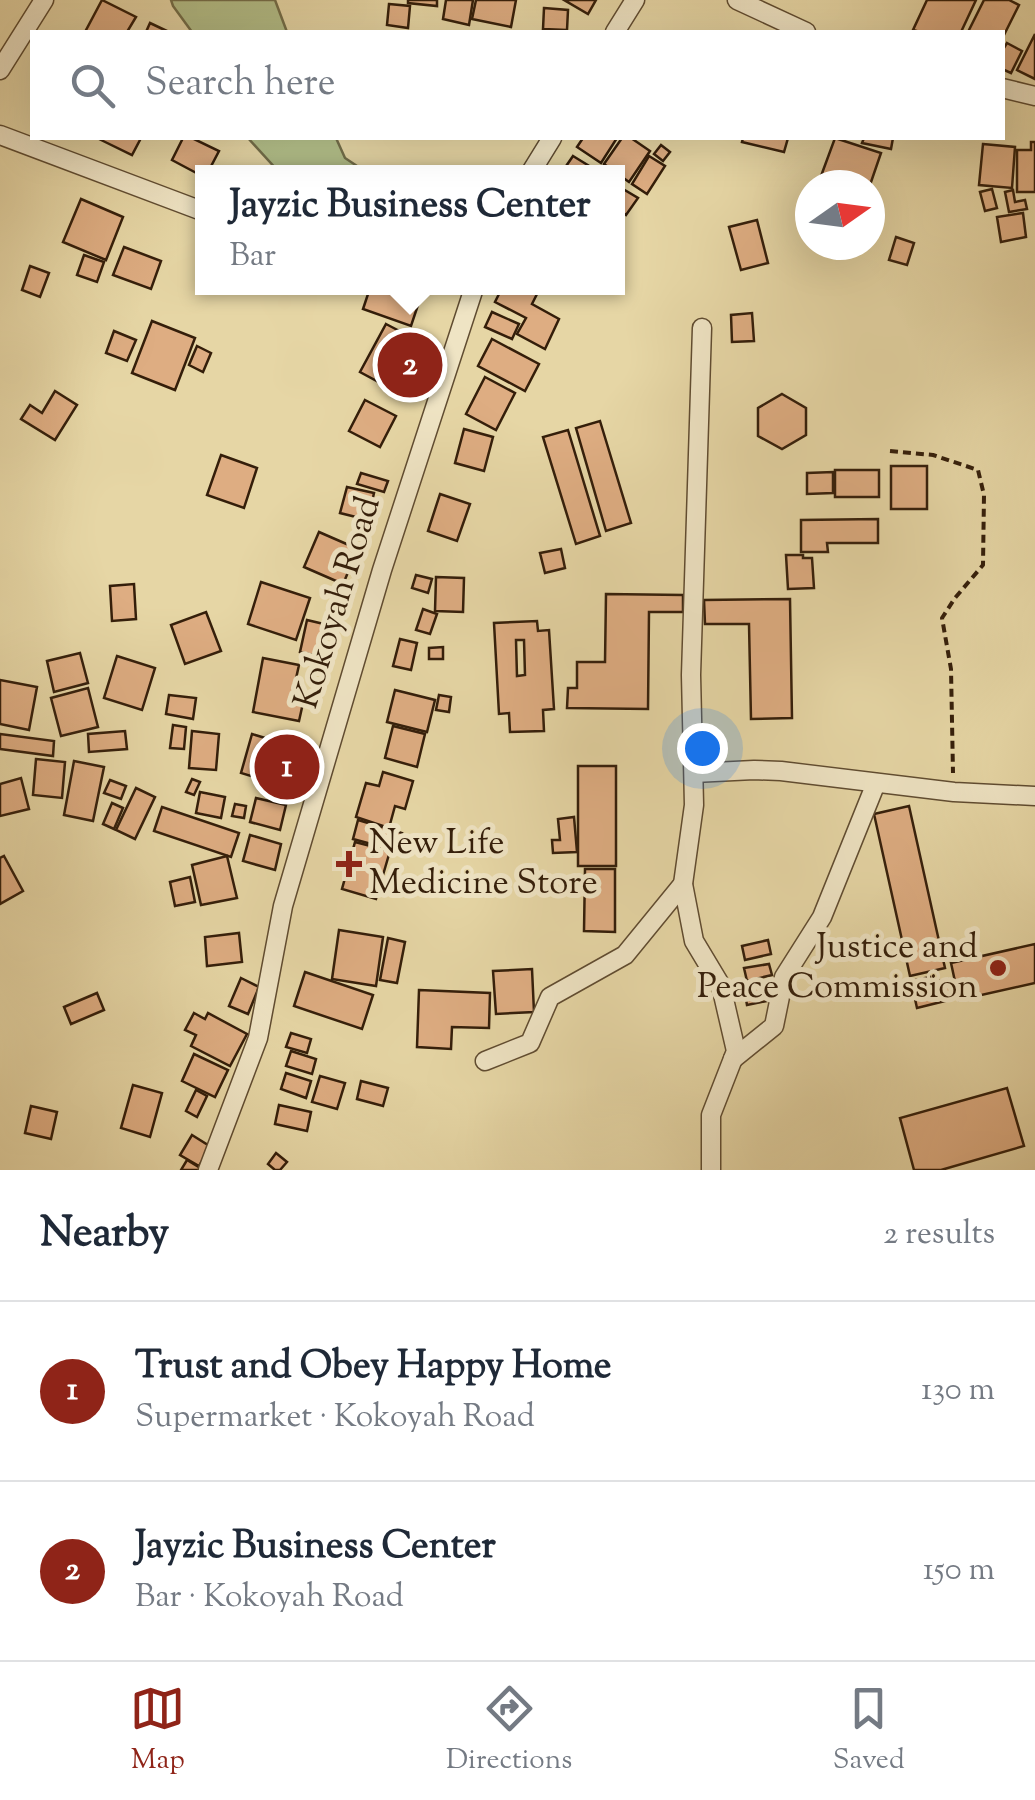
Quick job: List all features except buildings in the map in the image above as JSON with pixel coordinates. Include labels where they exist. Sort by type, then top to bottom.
[{"type":"street","points":[[0,70],[44,0]]},
{"type":"street","points":[[616,30],[635,0]]},
{"type":"street","points":[[737,0],[802,30]]},
{"type":"street","points":[[1005,89],[1035,96]]},
{"type":"street","points":[[0,136],[195,208]]},
{"type":"street","points":[[535,165],[551,140]]},
{"type":"street","name":"Kokoyah Road","points":[[208,1170],[258,1038],[283,906],[382,570],[472,295]]},
{"type":"street","points":[[702,328],[691,675],[694,806],[682,884],[694,941],[721,986],[736,1052],[711,1115],[712,1170]]},
{"type":"street","points":[[694,773],[754,770],[954,792],[1035,796]]},
{"type":"street","points":[[733,1060],[774,1026],[784,977],[822,917],[876,783]]},
{"type":"street","points":[[484,1061],[530,1043],[550,997],[626,954],[682,884]]},
{"type":"path","points":[[890,451],[933,455],[978,470],[984,495],[984,565],[954,598],[942,618],[950,670],[954,792]]},
{"type":"green space","points":[[171,0],[275,0],[286,30],[191,30]]},
{"type":"green space","points":[[250,140],[337,140],[345,158],[356,165],[273,165]]},
{"type":"place","name":"Jayzic Business Center","points":[[410,365]]},
{"type":"place","name":"Trust and Obey Happy Home","points":[[287,767]]},
{"type":"place","name":"New Life Medicine Store","points":[[349,864]]},
{"type":"place","name":"Justice and Peace Commission","points":[[998,968]]}]
